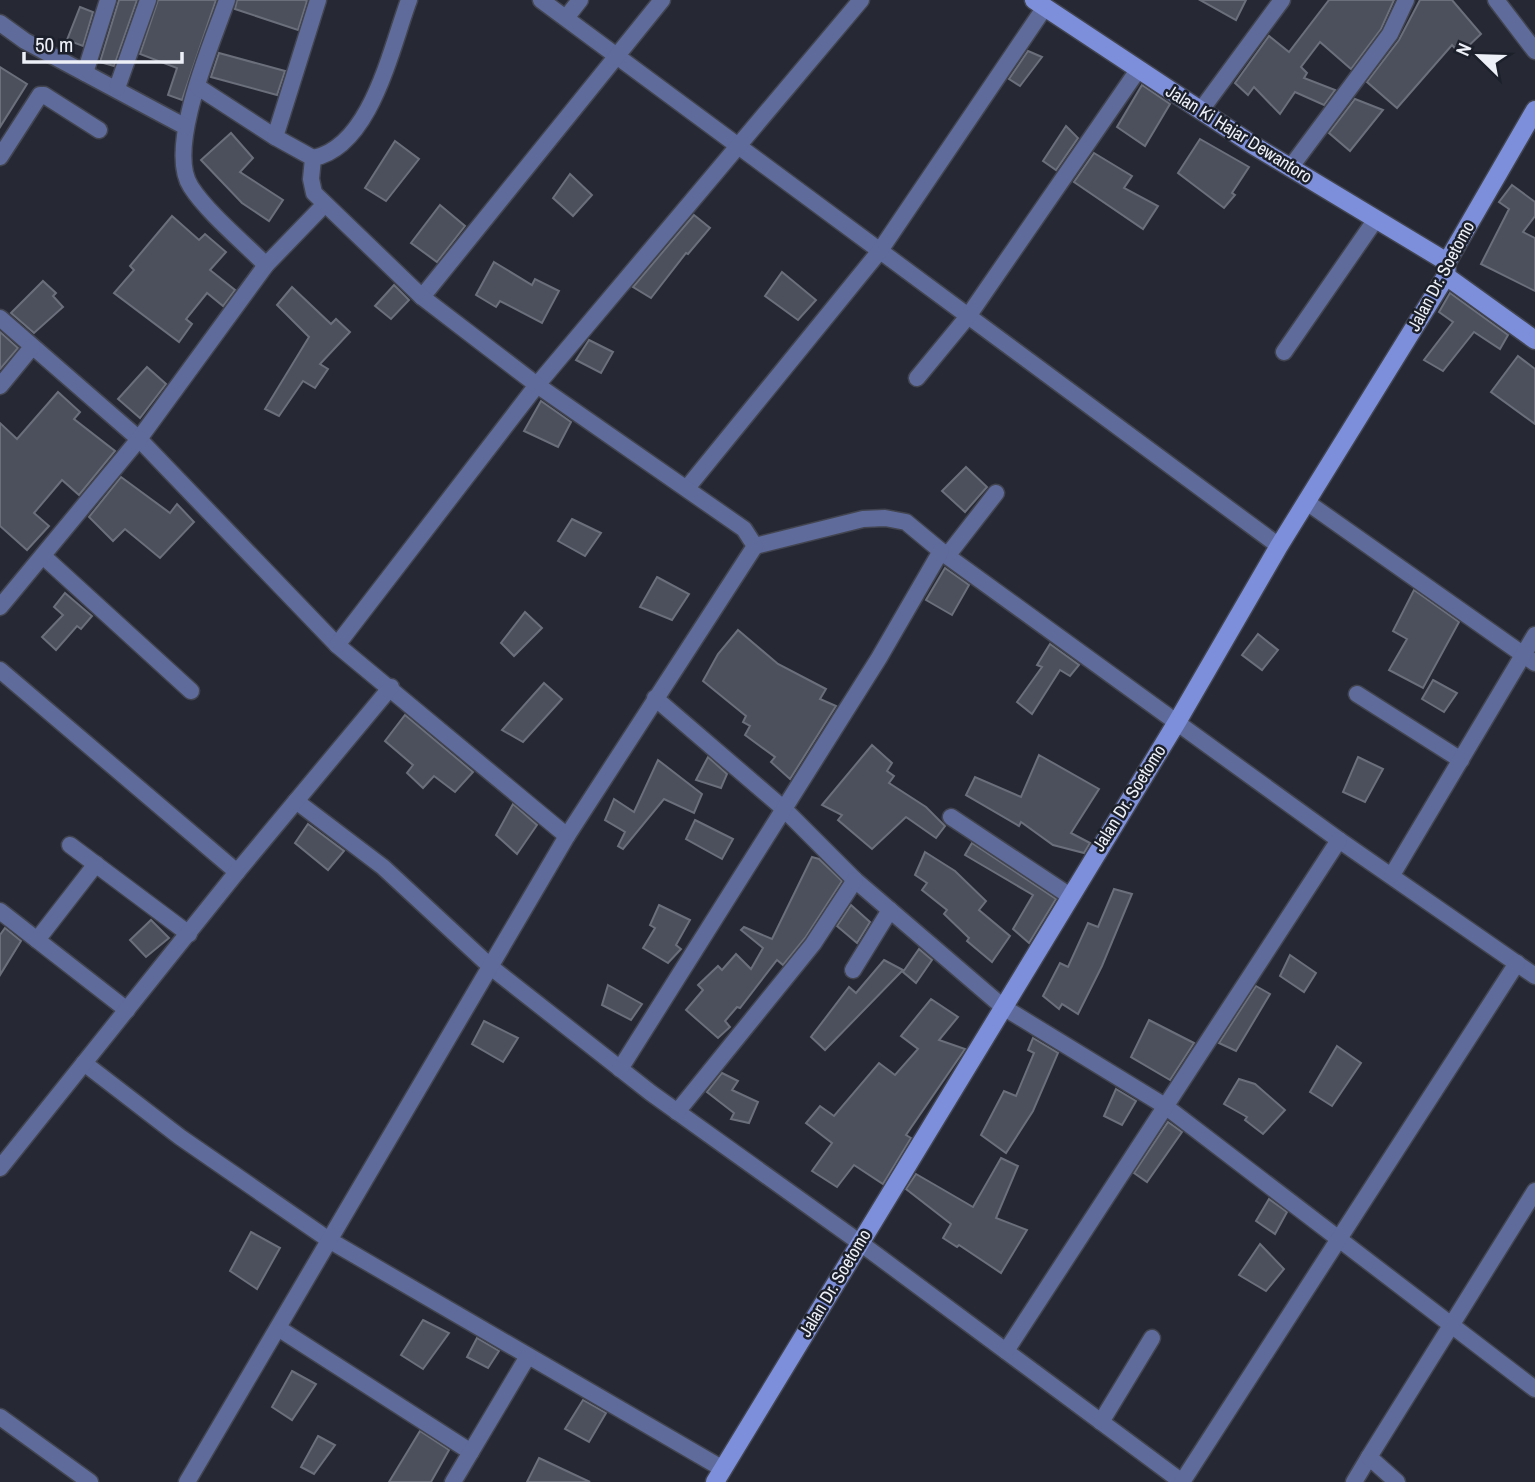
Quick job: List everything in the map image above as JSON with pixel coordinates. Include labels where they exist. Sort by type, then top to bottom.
[{"type":"street","points":[[85,73],[108,0]]},
{"type":"street","points":[[117,89],[148,0]]},
{"type":"street","points":[[227,0],[184,126],[185,165],[190,186],[266,265]]},
{"type":"street","points":[[275,137],[318,0]]},
{"type":"street","points":[[198,87],[313,158],[334,150],[359,122],[385,69],[408,0]]},
{"type":"street","points":[[541,0],[1279,546]]},
{"type":"street","points":[[566,18],[580,0]]},
{"type":"street","points":[[422,297],[662,0]]},
{"type":"street","points":[[337,645],[537,384],[861,0]]},
{"type":"street","points":[[1201,110],[1282,0]]},
{"type":"street","points":[[1290,168],[1390,33],[1406,0]]},
{"type":"street","points":[[1496,0],[1535,51]]},
{"type":"street","points":[[687,488],[879,252],[1040,3]]},
{"type":"street","name":"Jalan Ki Hajar Dewantoro","points":[[1040,3],[1290,168],[1376,219],[1446,269],[1535,340]]},
{"type":"street","points":[[0,23],[25,41],[184,126]]},
{"type":"street","points":[[917,379],[969,315],[1138,70]]},
{"type":"street","points":[[0,158],[40,95],[99,130]]},
{"type":"street","name":"Jalan Dr. Soetomo","points":[[720,1478],[859,1242],[1177,722],[1279,546],[1308,503],[1446,269],[1535,110]]},
{"type":"street","points":[[313,158],[311,179],[314,193],[422,297],[537,384],[744,529],[755,546]]},
{"type":"street","points":[[0,607],[139,439],[266,265],[325,204]]},
{"type":"street","points":[[1283,352],[1376,219]]},
{"type":"street","points":[[0,318],[139,439],[337,645],[568,836]]},
{"type":"street","points":[[0,386],[32,347]]},
{"type":"street","points":[[620,1069],[944,553],[996,493]]},
{"type":"street","points":[[1308,503],[1529,659]]},
{"type":"street","points":[[187,1482],[568,836],[755,546],[863,519],[885,518],[906,522],[944,553],[1339,840],[1535,976]]},
{"type":"street","points":[[43,556],[191,691]]},
{"type":"street","points":[[1392,875],[1461,760],[1529,659],[1535,635]]},
{"type":"street","points":[[0,670],[237,872]]},
{"type":"street","points":[[0,1168],[237,872],[391,687]]},
{"type":"street","points":[[1357,694],[1461,760]]},
{"type":"street","points":[[655,698],[784,809],[855,880],[1003,1007],[1165,1106],[1535,1389]]},
{"type":"street","points":[[296,801],[383,867],[492,968],[620,1069],[859,1242],[1182,1482],[1517,963]]},
{"type":"street","points":[[951,817],[1070,896]]},
{"type":"street","points":[[1006,1351],[1339,840]]},
{"type":"street","points":[[70,845],[189,934]]},
{"type":"street","points":[[37,940],[96,864]]},
{"type":"street","points":[[677,1112],[813,944],[855,880]]},
{"type":"street","points":[[853,970],[890,910]]},
{"type":"street","points":[[0,911],[127,1010]]},
{"type":"street","points":[[84,1063],[180,1137],[329,1240],[528,1356],[720,1478]]},
{"type":"street","points":[[1354,1482],[1535,1191]]},
{"type":"street","points":[[278,1328],[471,1452]]},
{"type":"street","points":[[1101,1422],[1152,1338]]},
{"type":"street","points":[[453,1482],[528,1356]]},
{"type":"street","points":[[0,1417],[90,1482]]},
{"type":"street","points":[[1369,1457],[1398,1482]]},
{"type":"building","points":[[119,0],[137,0],[114,66],[100,62]]},
{"type":"building","points":[[158,0],[216,0],[182,100],[168,95],[177,68],[140,54]]},
{"type":"building","points":[[237,0],[307,1],[298,30],[235,9]]},
{"type":"building","points":[[1200,0],[1246,0],[1236,20]]},
{"type":"building","points":[[1329,0],[1394,0],[1381,29],[1351,69],[1320,42],[1301,67],[1307,73],[1304,78],[1335,90],[1324,105],[1295,92],[1280,114],[1254,87],[1248,95],[1235,83],[1269,36],[1289,52]]},
{"type":"building","points":[[1420,0],[1452,0],[1481,34],[1460,54],[1452,45],[1397,108],[1367,82],[1399,40]]},
{"type":"building","points":[[80,7],[93,12],[83,46],[67,40]]},
{"type":"building","points":[[1028,51],[1042,57],[1020,86],[1009,79]]},
{"type":"building","points":[[219,53],[285,71],[277,95],[211,77]]},
{"type":"building","points":[[0,67],[27,84],[0,127]]},
{"type":"building","points":[[1142,85],[1170,104],[1145,146],[1117,127]]},
{"type":"building","points":[[1355,99],[1383,110],[1350,151],[1329,133]]},
{"type":"building","points":[[1066,126],[1078,138],[1056,170],[1043,161]]},
{"type":"building","points":[[231,133],[253,158],[240,172],[283,200],[269,221],[242,203],[201,160]]},
{"type":"building","points":[[1200,139],[1249,167],[1232,193],[1235,195],[1224,208],[1178,173]]},
{"type":"building","points":[[395,141],[419,159],[386,201],[365,188]]},
{"type":"building","points":[[1094,153],[1132,176],[1124,188],[1158,206],[1143,229],[1074,182]]},
{"type":"building","points":[[570,174],[592,195],[573,216],[553,198]]},
{"type":"building","points":[[1512,185],[1535,202],[1535,216],[1523,232],[1535,238],[1535,291],[1481,264],[1509,209],[1499,202]]},
{"type":"building","points":[[440,205],[465,226],[437,262],[411,243]]},
{"type":"building","points":[[694,215],[710,228],[688,254],[686,253],[651,298],[633,287]]},
{"type":"building","points":[[172,216],[199,240],[205,234],[226,252],[210,270],[235,290],[223,306],[207,293],[186,319],[192,324],[179,342],[114,293],[134,270],[130,266]]},
{"type":"building","points":[[494,262],[532,285],[535,279],[559,291],[542,323],[500,301],[496,307],[476,295]]},
{"type":"building","points":[[782,272],[816,300],[798,320],[765,296]]},
{"type":"building","points":[[43,281],[56,293],[53,296],[63,307],[34,333],[11,313]]},
{"type":"building","points":[[394,285],[409,300],[391,319],[375,306]]},
{"type":"building","points":[[292,287],[331,324],[336,319],[350,332],[320,364],[328,369],[315,388],[303,381],[279,416],[265,409],[309,337],[277,305]]},
{"type":"building","points":[[1450,293],[1508,335],[1500,349],[1474,332],[1443,371],[1424,360],[1453,322],[1439,312]]},
{"type":"building","points":[[0,332],[18,348],[0,369]]},
{"type":"building","points":[[589,340],[613,352],[601,373],[576,360]]},
{"type":"building","points":[[1518,356],[1535,369],[1535,424],[1491,392]]},
{"type":"building","points":[[147,367],[166,384],[140,418],[118,399]]},
{"type":"building","points":[[58,392],[80,412],[74,419],[115,451],[79,495],[62,480],[34,513],[49,526],[27,550],[0,526],[0,423],[17,439]]},
{"type":"building","points":[[541,401],[571,422],[558,447],[524,431]]},
{"type":"building","points":[[966,467],[987,487],[965,512],[942,491]]},
{"type":"building","points":[[121,477],[170,513],[177,504],[194,522],[160,558],[125,529],[113,541],[89,517]]},
{"type":"building","points":[[572,519],[601,533],[585,556],[558,541]]},
{"type":"building","points":[[945,568],[969,585],[952,615],[926,600]]},
{"type":"building","points":[[657,577],[689,594],[672,620],[640,607]]},
{"type":"building","points":[[1414,590],[1459,622],[1423,688],[1389,670],[1407,639],[1393,631]]},
{"type":"building","points":[[65,593],[92,616],[81,629],[77,626],[56,650],[42,637],[63,615],[54,607]]},
{"type":"building","points":[[525,612],[542,628],[514,656],[501,643]]},
{"type":"building","points":[[738,630],[778,664],[826,689],[820,699],[836,706],[790,779],[771,762],[775,757],[745,735],[750,726],[743,722],[746,716],[703,681],[718,654]]},
{"type":"building","points":[[1258,634],[1278,650],[1262,670],[1242,655]]},
{"type":"building","points":[[1050,644],[1079,665],[1070,676],[1060,670],[1032,714],[1017,702],[1042,667],[1037,665]]},
{"type":"building","points":[[1433,680],[1457,693],[1444,712],[1422,699]]},
{"type":"building","points":[[544,683],[562,699],[523,742],[502,730]]},
{"type":"building","points":[[405,715],[473,772],[455,792],[434,776],[423,788],[407,773],[413,765],[385,741]]},
{"type":"building","points":[[872,745],[892,763],[887,771],[894,776],[889,783],[926,807],[945,826],[936,838],[906,817],[872,849],[838,820],[842,815],[822,805]]},
{"type":"building","points":[[1039,755],[1099,789],[1071,833],[1090,843],[1084,853],[1053,845],[1021,822],[1019,826],[966,795],[975,777],[1021,797]]},
{"type":"building","points":[[708,757],[727,774],[721,788],[696,780]]},
{"type":"building","points":[[1358,757],[1383,769],[1365,802],[1343,792]]},
{"type":"building","points":[[658,760],[702,794],[694,813],[664,799],[623,849],[618,846],[625,832],[605,820],[614,799],[634,812]]},
{"type":"building","points":[[513,804],[537,825],[517,854],[496,835]]},
{"type":"building","points":[[695,820],[733,839],[722,859],[686,839]]},
{"type":"building","points":[[308,824],[344,851],[328,870],[295,843]]},
{"type":"building","points":[[972,843],[1056,899],[1029,943],[1013,929],[1033,895],[965,855]]},
{"type":"building","points":[[925,852],[955,871],[986,901],[979,910],[1010,936],[992,962],[967,941],[969,938],[944,914],[947,910],[922,890],[927,883],[915,875]]},
{"type":"building","points":[[812,857],[819,859],[842,881],[805,938],[783,965],[777,960],[740,1008],[737,1007],[725,1021],[730,1027],[718,1038],[686,1010],[703,990],[698,985],[718,966],[722,970],[736,954],[751,969],[763,948],[741,930],[744,927],[772,939]]},
{"type":"building","points":[[1114,889],[1132,894],[1102,966],[1078,1014],[1062,1004],[1059,1009],[1043,996],[1060,963],[1068,967],[1088,923],[1098,927]]},
{"type":"building","points":[[659,905],[690,920],[676,945],[681,949],[668,963],[643,948],[655,928],[650,925]]},
{"type":"building","points":[[851,905],[870,922],[857,943],[837,926]]},
{"type":"building","points":[[151,920],[169,938],[146,957],[130,940]]},
{"type":"building","points":[[5,928],[21,941],[0,975],[0,935]]},
{"type":"building","points":[[919,949],[932,960],[916,983],[903,972]]},
{"type":"building","points":[[1290,955],[1316,973],[1304,992],[1280,976]]},
{"type":"building","points":[[884,960],[903,970],[825,1050],[811,1037],[849,987],[856,993]]},
{"type":"building","points":[[608,985],[642,1004],[631,1020],[602,1005]]},
{"type":"building","points":[[1256,986],[1270,994],[1236,1051],[1219,1043]]},
{"type":"building","points":[[931,999],[958,1017],[939,1040],[965,1049],[906,1135],[911,1138],[883,1184],[854,1165],[837,1187],[812,1171],[832,1143],[806,1123],[820,1106],[834,1116],[879,1063],[895,1075],[918,1049],[901,1036]]},
{"type":"building","points":[[1149,1020],[1194,1043],[1170,1080],[1131,1057]]},
{"type":"building","points":[[484,1021],[518,1038],[503,1062],[472,1044]]},
{"type":"building","points":[[1033,1038],[1058,1053],[1033,1111],[1006,1153],[981,1135],[1004,1091],[1016,1096],[1034,1053],[1028,1050]]},
{"type":"building","points":[[1337,1046],[1361,1063],[1332,1106],[1310,1092]]},
{"type":"building","points":[[722,1073],[738,1081],[732,1090],[758,1102],[749,1123],[731,1119],[734,1113],[707,1092]]},
{"type":"building","points":[[1239,1079],[1255,1084],[1285,1110],[1263,1134],[1245,1120],[1247,1117],[1224,1104]]},
{"type":"building","points":[[1116,1089],[1136,1101],[1122,1125],[1104,1116]]},
{"type":"building","points":[[1168,1122],[1182,1132],[1147,1182],[1134,1173]]},
{"type":"building","points":[[1001,1158],[1018,1166],[996,1218],[1027,1230],[1001,1273],[959,1245],[957,1247],[943,1238],[951,1224],[906,1189],[916,1174],[973,1207]]},
{"type":"building","points":[[1269,1199],[1287,1212],[1275,1234],[1256,1221]]},
{"type":"building","points":[[251,1232],[280,1248],[257,1289],[230,1271]]},
{"type":"building","points":[[1260,1244],[1284,1269],[1266,1291],[1239,1275]]},
{"type":"building","points":[[423,1320],[449,1333],[423,1369],[401,1355]]},
{"type":"building","points":[[477,1338],[499,1351],[488,1368],[467,1357]]},
{"type":"building","points":[[292,1371],[316,1384],[292,1420],[272,1407]]},
{"type":"building","points":[[583,1400],[606,1413],[589,1442],[565,1429]]},
{"type":"building","points":[[420,1431],[449,1450],[431,1482],[389,1482]]},
{"type":"building","points":[[318,1436],[335,1445],[314,1474],[301,1467]]},
{"type":"building","points":[[539,1458],[590,1482],[527,1482]]}]
